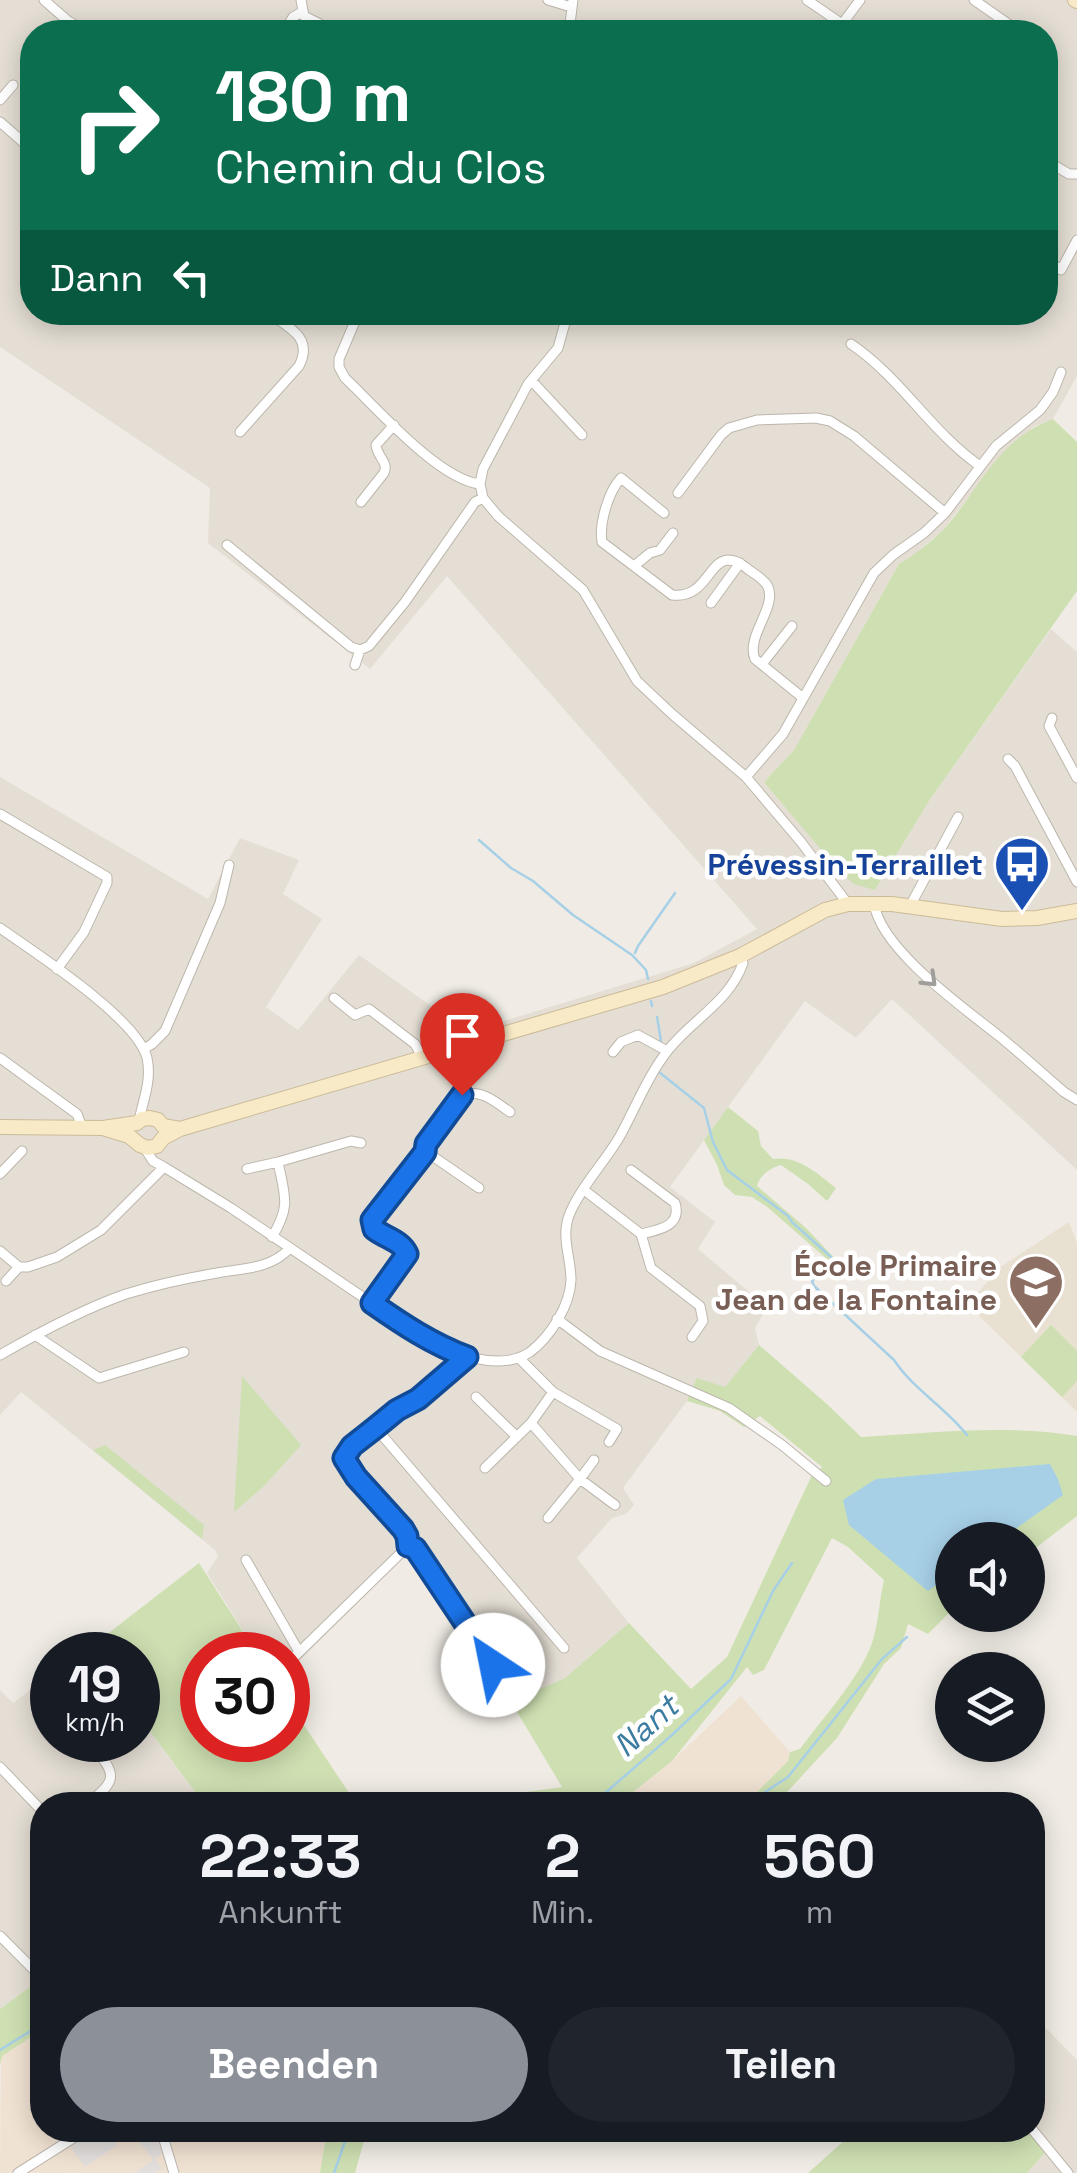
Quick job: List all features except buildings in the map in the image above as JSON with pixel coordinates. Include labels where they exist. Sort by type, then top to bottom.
[{"type":"main road","points":[[161,1132],[662,987],[740,956],[813,915],[848,904],[910,906],[1011,919],[1077,909]]},
{"type":"main road","points":[[0,1128],[103,1128],[150,1118],[161,1132]]},
{"type":"main road","points":[[138,1122],[134,1131],[139,1143]]},
{"type":"main road","points":[[103,1128],[153,1148],[161,1132]]},
{"type":"street","points":[[44,0],[68,20]]},
{"type":"street","points":[[301,0],[302,12],[310,20]]},
{"type":"street","points":[[548,0],[572,4]]},
{"type":"street","points":[[807,0],[836,20]]},
{"type":"street","points":[[974,0],[1003,20]]},
{"type":"street","points":[[291,20],[302,12]]},
{"type":"street","points":[[0,100],[12,86]]},
{"type":"street","points":[[0,122],[20,140]]},
{"type":"street","points":[[1058,268],[1061,270],[1077,240]]},
{"type":"street","points":[[240,432],[303,358],[299,335],[285,325]]},
{"type":"street","points":[[352,325],[338,367],[345,378],[434,463],[480,484]]},
{"type":"street","points":[[564,325],[558,348],[531,380],[483,469],[483,498],[498,516],[583,590],[637,681],[746,777],[848,904]]},
{"type":"street","points":[[852,344],[980,466]]},
{"type":"street","points":[[746,777],[783,734],[874,573],[945,513],[996,446],[1031,418],[1062,372]]},
{"type":"street","points":[[531,380],[582,434]]},
{"type":"street","points":[[678,493],[720,435],[730,428],[757,420],[816,418],[830,421],[854,436],[945,513]]},
{"type":"street","points":[[361,502],[386,468],[376,446],[394,425]]},
{"type":"street","points":[[664,513],[621,478],[614,486],[600,536],[602,542],[672,595],[682,596],[698,588],[726,560],[740,563],[769,587],[752,652],[755,659],[803,698]]},
{"type":"street","points":[[227,545],[351,647],[360,650],[369,646],[405,602],[474,502],[483,498]]},
{"type":"street","points":[[634,566],[660,550],[673,532]]},
{"type":"street","points":[[711,603],[740,563]]},
{"type":"street","points":[[762,664],[792,626]]},
{"type":"street","points":[[355,664],[360,650]]},
{"type":"street","points":[[1052,718],[1049,726],[1077,778]]},
{"type":"street","points":[[1008,759],[1077,882]]},
{"type":"street","points":[[1030,782],[1077,869]]},
{"type":"street","points":[[0,814],[107,877],[90,921],[57,969]]},
{"type":"street","points":[[910,906],[958,817]]},
{"type":"street","points":[[144,1049],[165,1031],[220,903],[230,864]]},
{"type":"street","points":[[874,903],[882,926],[940,990],[1077,1100]]},
{"type":"street","points":[[0,928],[104,1005],[144,1049],[148,1063],[147,1093],[138,1122]]},
{"type":"street","points":[[139,1143],[153,1162],[232,1208],[432,1342],[467,1357],[503,1361],[519,1358],[545,1338],[566,1301],[570,1283],[566,1222],[619,1138],[651,1074],[692,1024],[726,995],[738,977],[743,963],[740,956]]},
{"type":"street","points":[[334,998],[355,1015],[369,1009],[416,1044],[423,1059]]},
{"type":"street","points":[[613,1052],[621,1042],[638,1035],[667,1051]]},
{"type":"street","points":[[0,1058],[77,1114],[82,1127]]},
{"type":"street","points":[[147,1093],[161,1132],[158,1153],[164,1166]]},
{"type":"street","points":[[372,1303],[407,1254],[402,1245],[374,1229],[372,1220],[425,1152],[426,1144],[462,1095],[482,1095],[510,1112]]},
{"type":"street","points":[[247,1169],[351,1141],[361,1143]]},
{"type":"street","points":[[0,1174],[22,1151]]},
{"type":"street","points":[[425,1152],[479,1188]]},
{"type":"street","points":[[272,1237],[284,1217],[286,1204],[278,1162]]},
{"type":"street","points":[[0,1251],[19,1267],[56,1257],[101,1230],[164,1166]]},
{"type":"street","points":[[631,1170],[675,1203],[678,1210],[674,1221],[665,1228],[641,1234]]},
{"type":"street","points":[[584,1190],[641,1234],[650,1268],[700,1306],[703,1321],[692,1337]]},
{"type":"street","points":[[0,1355],[122,1296],[257,1267],[276,1260],[289,1249]]},
{"type":"street","points":[[6,1281],[19,1267]]},
{"type":"street","points":[[557,1319],[600,1351],[728,1408],[826,1481]]},
{"type":"street","points":[[35,1336],[98,1378],[184,1352]]},
{"type":"street","points":[[408,1546],[403,1529],[344,1458],[352,1446],[397,1410],[418,1399],[467,1357]]},
{"type":"street","points":[[519,1358],[553,1392],[617,1429],[609,1442]]},
{"type":"street","points":[[485,1468],[531,1424],[553,1392]]},
{"type":"street","points":[[476,1397],[517,1437]]},
{"type":"street","points":[[531,1424],[580,1478],[615,1505]]},
{"type":"street","points":[[375,1428],[564,1648]]},
{"type":"street","points":[[548,1518],[594,1460]]},
{"type":"street","points":[[310,1639],[408,1546]]},
{"type":"street","points":[[408,1546],[415,1548],[502,1674]]},
{"type":"street","points":[[246,1560],[288,1632]]},
{"type":"street","points":[[104,1762],[111,1779],[104,1792]]},
{"type":"street","points":[[0,1767],[30,1799]]},
{"type":"street","points":[[0,1936],[30,1966]]},
{"type":"street","points":[[18,2173],[67,2142]]},
{"type":"street","points":[[165,2142],[174,2173]]},
{"type":"street","points":[[1043,2142],[1068,2173]]},
{"type":"shaded area","points":[[0,0],[1077,0],[1077,376],[1053,419],[1033,427],[942,531],[899,564],[794,750],[764,782],[875,890],[929,801],[1051,629],[1077,652],[1077,1170],[892,999],[856,1038],[805,1001],[670,1187],[715,1222],[698,1249],[767,1307],[755,1328],[759,1345],[725,1387],[692,1394],[623,1488],[634,1505],[626,1514],[612,1518],[577,1558],[629,1623],[565,1679],[511,1702],[494,1683],[411,1558],[402,1559],[310,1650],[310,1632],[244,1632],[207,1573],[218,1556],[215,1550],[21,1392],[0,1415],[0,777],[208,899],[240,838],[299,860],[283,894],[322,919],[266,1007],[298,1030],[359,955],[468,1032],[694,963],[757,929],[447,576],[370,669],[208,543],[210,488],[0,347]]},
{"type":"shaded area","name":"École Primaire Jean de la Fontaine","points":[[1069,1222],[1077,1243],[1077,1412],[968,1305],[999,1268]]},
{"type":"shaded area","points":[[0,1690],[13,1703],[30,1690],[30,1762],[160,1762],[160,1745],[195,1792],[30,1792],[30,1987],[0,2009]]},
{"type":"shaded area","points":[[741,1696],[790,1752],[788,1761],[757,1792],[633,1792]]},
{"type":"shaded area","points":[[1045,2027],[1077,2060],[1077,2173],[1027,2173],[1044,2152],[1036,2142],[1045,2142]]},
{"type":"shaded area","points":[[30,2038],[30,2142],[325,2142],[320,2173],[0,2173],[1,2056]]},
{"type":"shaded area","points":[[78,2142],[116,2142],[116,2146],[85,2167],[70,2146]]},
{"type":"shaded area","points":[[140,2142],[158,2142],[162,2153],[155,2159],[162,2169],[156,2173],[134,2173],[153,2160]]},
{"type":"green space","points":[[1053,419],[1077,442],[1077,591],[929,801],[875,890],[854,884],[764,782],[794,750],[899,564],[943,530],[1003,452],[1033,428]]},
{"type":"green space","points":[[728,1107],[758,1131],[761,1146],[773,1159],[799,1162],[836,1188],[827,1201],[781,1165],[766,1172],[757,1186],[840,1264],[828,1260],[766,1206],[752,1197],[735,1195],[724,1185],[704,1140]]},
{"type":"green space","points":[[1051,1325],[1077,1351],[1077,1381],[1062,1397],[1021,1357]]},
{"type":"green space","points":[[759,1345],[861,1437],[996,1430],[1077,1436],[1077,1516],[1045,1541],[1045,1522],[935,1522],[935,1627],[928,1634],[908,1624],[901,1648],[884,1664],[837,1738],[787,1792],[757,1792],[788,1761],[790,1752],[800,1749],[840,1697],[867,1656],[876,1627],[884,1580],[848,1547],[832,1538],[764,1670],[753,1675],[747,1667],[672,1761],[633,1792],[526,1792],[562,1787],[511,1702],[565,1678],[629,1623],[691,1689],[727,1657],[811,1477],[822,1467],[760,1416],[744,1427],[720,1411],[687,1401],[697,1378],[725,1387]]},
{"type":"green space","points":[[242,1376],[301,1445],[234,1512]]},
{"type":"green space","points":[[105,1445],[204,1525],[202,1539],[93,1450]]},
{"type":"green space","points":[[199,1563],[243,1632],[180,1632],[180,1762],[310,1762],[310,1734],[348,1792],[195,1792],[160,1745],[160,1632],[110,1632]]},
{"type":"green space","points":[[30,1987],[30,2038],[2,2056],[0,2065],[0,2009]]},
{"type":"green space","points":[[325,2142],[364,2142],[355,2173],[320,2173]]},
{"type":"green space","points":[[843,2142],[1036,2142],[1045,2152],[1027,2173],[808,2173]]},
{"type":"water","points":[[1050,1464],[1063,1495],[1025,1522],[935,1522],[935,1586],[928,1591],[849,1525],[843,1500],[876,1479]]},
{"type":"waterway","points":[[479,840],[573,915],[632,955],[646,970],[648,979]]},
{"type":"waterway","points":[[635,953],[675,893]]},
{"type":"waterway","points":[[651,1001],[652,1006]]},
{"type":"waterway","points":[[657,1017],[661,1041]]},
{"type":"waterway","points":[[659,1072],[704,1108],[713,1142],[727,1170],[788,1216],[831,1257],[832,1262],[812,1281],[814,1286],[967,1435]]},
{"type":"waterway","name":"Nant","points":[[606,1792],[731,1679],[773,1591],[792,1563]]},
{"type":"waterway","name":"Nant","points":[[765,1792],[788,1777],[882,1659],[907,1637]]},
{"type":"waterway","name":"Nant","points":[[0,2050],[30,2031]]},
{"type":"waterway","name":"Nant","points":[[334,2173],[345,2142]]},
{"type":"place","name":"Prévessin-Terraillet","points":[[1022,913]]},
{"type":"place","name":"École Primaire Jean de la Fontaine","points":[[1036,1331]]},
{"type":"route","points":[[462,1095],[426,1144],[425,1152],[372,1220],[374,1229],[402,1245],[407,1254],[372,1303],[442,1348],[467,1357],[418,1399],[397,1410],[352,1446],[344,1458],[403,1529],[408,1546],[415,1548],[493,1665]]}]
